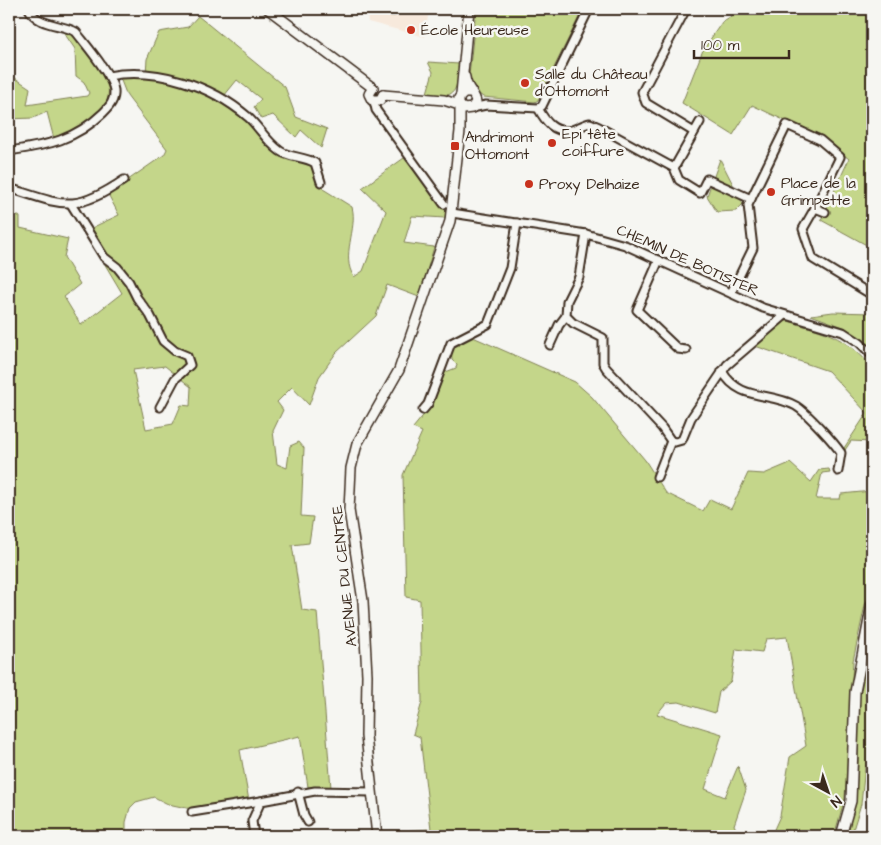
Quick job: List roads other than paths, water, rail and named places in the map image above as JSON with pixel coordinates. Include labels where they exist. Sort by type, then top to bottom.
[{"type":"street","points":[[9,151],[61,141],[84,129],[113,101],[114,88],[108,76],[76,32],[40,20],[29,9]]},
{"type":"street","points":[[268,9],[373,88],[379,88],[383,95]]},
{"type":"street","name":"AVENUE DU CENTRE","points":[[377,836],[366,736],[366,667],[363,601],[349,510],[351,468],[357,444],[399,370],[436,266],[452,213],[460,131],[466,101],[464,67],[469,9]]},
{"type":"street","points":[[383,95],[538,108],[542,106],[589,9]]},
{"type":"street","points":[[686,9],[642,92],[646,103],[694,132]]},
{"type":"street","points":[[108,76],[117,74],[161,76],[181,80],[211,93],[250,120],[280,151],[302,156],[316,163],[321,182]]},
{"type":"street","points":[[373,88],[369,96],[374,101],[380,116],[444,204]]},
{"type":"street","points":[[374,101],[380,100],[383,95]]},
{"type":"street","points":[[538,108],[548,125],[571,130],[590,123],[674,168],[679,180],[700,193],[708,179],[751,199]]},
{"type":"street","points":[[674,168],[700,122]]},
{"type":"street","points":[[731,292],[753,248],[748,205],[787,125],[820,140],[840,157],[803,229],[813,259],[872,295]]},
{"type":"street","points":[[9,188],[44,199],[71,204],[100,197],[124,180]]},
{"type":"street","points":[[71,204],[104,257],[118,267],[129,282],[137,298],[150,315],[163,341],[175,351],[187,356],[190,365],[187,371],[175,379],[160,407]]},
{"type":"street","points":[[815,208],[825,212]]},
{"type":"street","name":"CHEMIN DE BOTISTER","points":[[452,213],[586,234],[625,244],[784,316],[843,332],[860,343],[872,355]]},
{"type":"street","points":[[423,410],[428,404],[451,343],[488,324],[510,268],[516,223]]},
{"type":"street","points":[[550,345],[559,325],[566,316],[567,301],[579,277],[586,234]]},
{"type":"street","points":[[659,260],[638,302],[637,310],[678,349],[686,350]]},
{"type":"street","points":[[566,316],[572,323],[603,338],[603,363],[606,368],[662,428],[671,441]]},
{"type":"street","points":[[671,441],[682,440],[691,418],[733,358],[784,316]]},
{"type":"street","points":[[722,372],[736,389],[786,402],[799,408],[842,453],[838,471]]},
{"type":"street","points":[[657,477],[671,441]]},
{"type":"street","points":[[841,836],[851,801],[855,692],[872,604]]},
{"type":"street","points":[[192,812],[261,801],[298,792],[372,792]]},
{"type":"street","points":[[298,792],[304,815],[308,822]]},
{"type":"street","points":[[254,836],[252,821],[261,801]]},
{"type":"place","name":"École Heureuse","points":[[411,30]]},
{"type":"place","name":"Salle du Château d'Ottomont","points":[[525,83]]},
{"type":"place","name":"Epi tête coiffure","points":[[552,143]]},
{"type":"place","name":"Andrimont Ottomont","points":[[455,146]]},
{"type":"place","name":"Proxy Delhaize","points":[[529,184]]},
{"type":"place","name":"Place de la Grimpette","points":[[771,192]]}]
